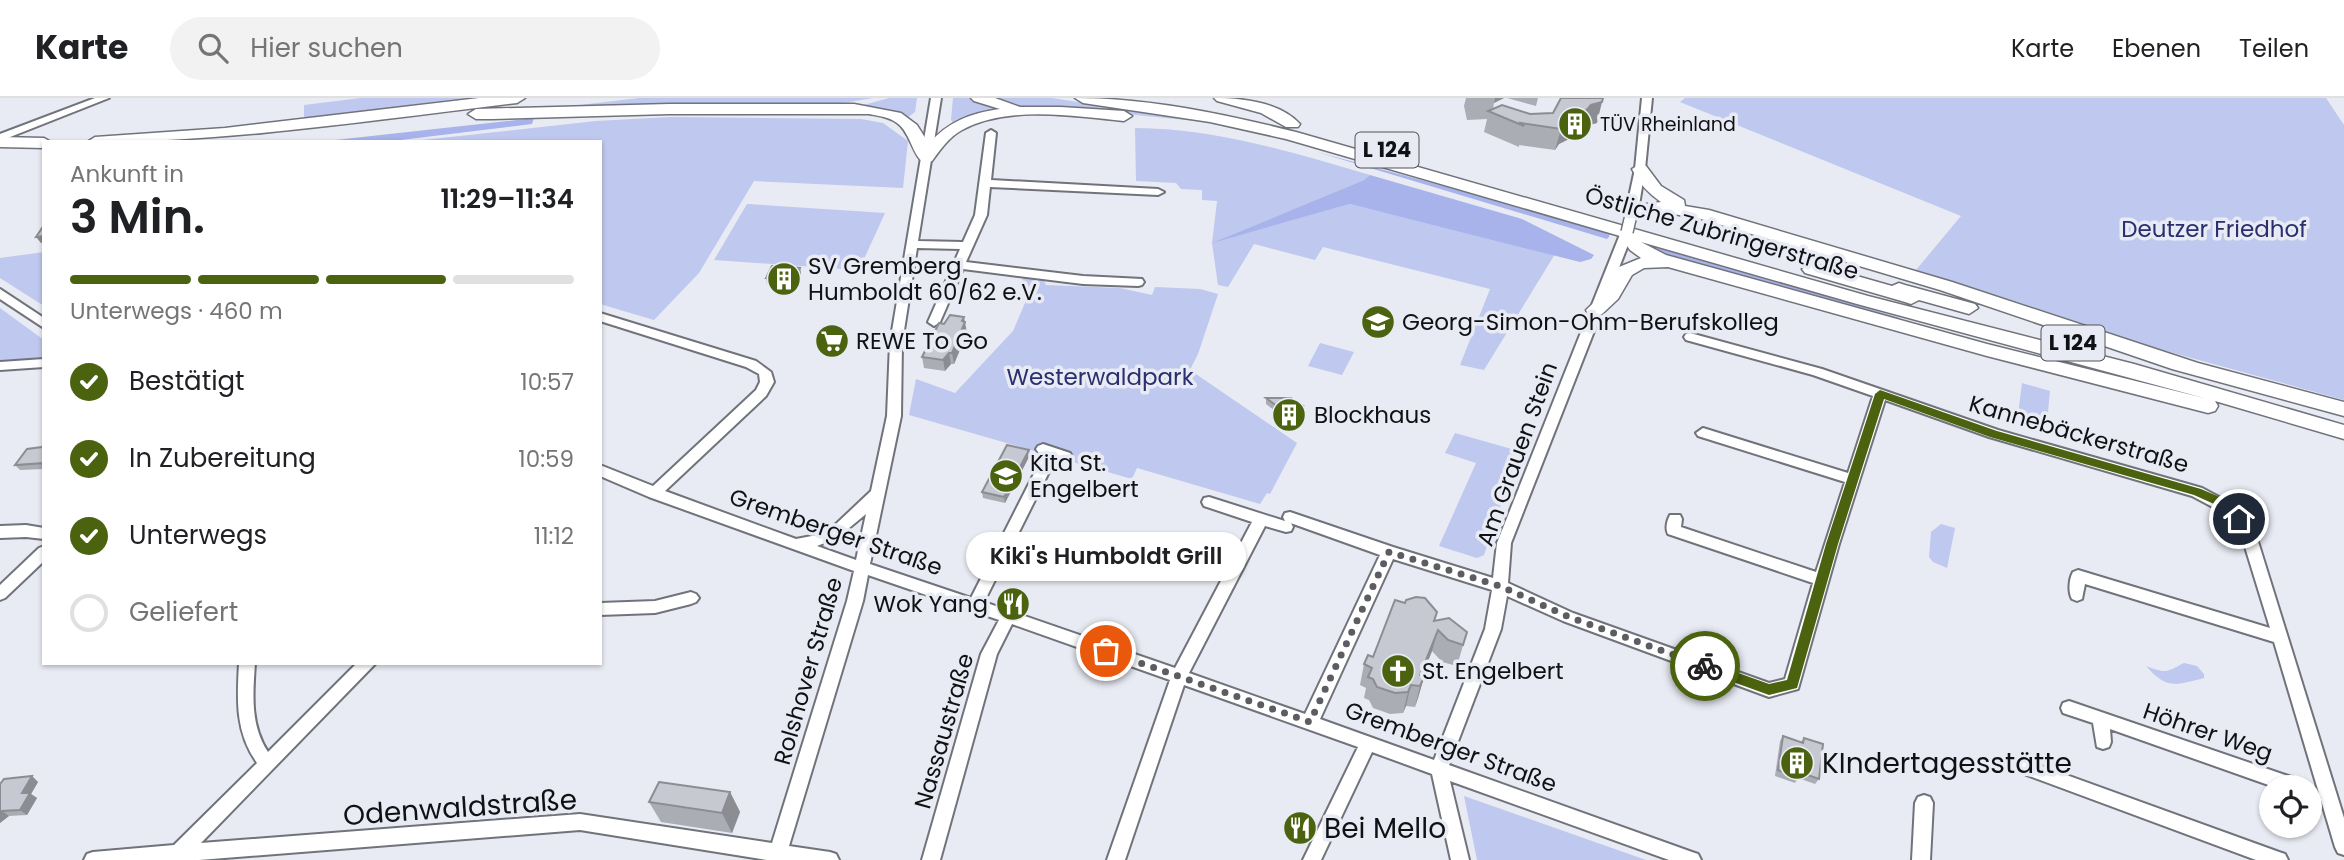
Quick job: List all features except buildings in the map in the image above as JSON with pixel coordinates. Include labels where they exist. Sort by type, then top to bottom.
[{"type":"highway","points":[[439,108],[487,98]]},
{"type":"highway","points":[[132,140],[225,133],[517,98]]},
{"type":"highway","points":[[262,140],[598,98]]},
{"type":"highway","points":[[475,114],[810,108],[852,105],[881,98]]},
{"type":"highway","points":[[979,98],[1028,112]]},
{"type":"highway","name":"Östliche Zubringerstraße","points":[[1083,98],[1210,117],[1290,135],[1863,300],[2134,371],[2344,432]]},
{"type":"highway","name":"Östliche Zubringerstraße","points":[[1164,98],[1292,124],[2344,422]]},
{"type":"highway","points":[[1222,98],[1266,110],[1292,124]]},
{"type":"highway","points":[[810,108],[878,112],[896,116],[907,123],[919,138],[926,159]]},
{"type":"highway","points":[[926,159],[943,137],[956,127],[988,116],[1028,112],[1171,122],[1353,154]]},
{"type":"highway","points":[[0,140],[42,143]]},
{"type":"highway","points":[[0,154],[42,154]]},
{"type":"highway","points":[[1640,169],[1647,183],[1656,192],[1703,215]]},
{"type":"highway","points":[[1632,211],[1657,206],[1703,215],[1946,286],[2191,367]]},
{"type":"highway","points":[[1627,232],[1630,241],[1639,249],[1682,265],[1987,350],[2281,425],[2344,444]]},
{"type":"highway","points":[[1595,310],[1612,295],[1625,271],[1641,263],[1653,261],[1682,265]]},
{"type":"highway","points":[[1801,267],[1872,282],[2344,409]]},
{"type":"highway","name":"L 124","points":[[1863,300],[2281,425]]},
{"type":"street","points":[[0,140],[104,98]]},
{"type":"street","name":"Rolshover Straße","points":[[777,856],[855,601],[894,416],[894,358],[936,98]]},
{"type":"street","name":"Am Grauen Stein","points":[[1440,768],[1493,629],[1504,543],[1627,232],[1640,169],[1647,98]]},
{"type":"street","points":[[934,322],[981,215],[991,132]]},
{"type":"street","points":[[985,183],[1158,191]]},
{"type":"street","points":[[913,244],[968,246]]},
{"type":"street","points":[[961,265],[1041,275],[1139,282]]},
{"type":"street","points":[[0,293],[42,323]]},
{"type":"street","points":[[602,318],[751,364],[765,372],[766,382],[761,393],[654,493]]},
{"type":"street","name":"Kannebäckerstraße","points":[[1690,337],[1816,372],[1994,434],[2197,492],[2218,501],[2239,519],[2249,535],[2280,638],[2313,775]]},
{"type":"street","points":[[0,366],[42,363]]},
{"type":"street","points":[[1209,502],[1261,519],[1288,522],[1500,586],[1569,617],[1769,690],[1792,684],[1821,580],[1880,394]]},
{"type":"street","points":[[1703,433],[1852,480]]},
{"type":"street","points":[[975,605],[1053,452]]},
{"type":"street","name":"Gremberger Straße","points":[[602,471],[793,545],[1179,676],[1692,860]]},
{"type":"street","points":[[793,545],[814,543],[834,535],[876,494]]},
{"type":"street","points":[[1116,860],[1179,676],[1261,519]]},
{"type":"street","points":[[1675,519],[1673,530],[1821,580]]},
{"type":"street","points":[[0,532],[42,534]]},
{"type":"street","points":[[1310,722],[1389,552]]},
{"type":"street","points":[[0,594],[42,554]]},
{"type":"street","points":[[2077,595],[2078,576],[2280,638]]},
{"type":"street","points":[[602,610],[655,607],[691,598]]},
{"type":"street","name":"Nassaustraße","points":[[931,860],[989,654],[1008,617]]},
{"type":"street","points":[[247,665],[245,705],[251,744],[267,764]]},
{"type":"street","points":[[174,857],[366,665]]},
{"type":"street","name":"Höhrer Weg","points":[[2069,708],[2263,775]]},
{"type":"street","points":[[2101,719],[2103,742]]},
{"type":"street","points":[[1312,860],[1368,743]]},
{"type":"street","points":[[2022,766],[2279,860]]},
{"type":"street","points":[[1440,768],[1460,860]]},
{"type":"street","name":"Kannebäckerstraße","points":[[2322,802],[2344,848]]},
{"type":"street","points":[[1921,860],[1924,803]]},
{"type":"street","name":"Odenwaldstraße","points":[[93,860],[174,857],[580,822],[777,856],[830,860]]},
{"type":"green space","points":[[361,98],[463,98],[304,119],[304,105]]},
{"type":"green space","points":[[639,98],[873,98],[831,105],[513,113]]},
{"type":"green space","points":[[889,98],[917,98],[915,112],[907,118],[860,106]]},
{"type":"green space","points":[[953,98],[972,98],[1008,110],[955,125],[951,120]]},
{"type":"green space","points":[[986,98],[1052,98],[1206,122],[1105,112],[1024,108]]},
{"type":"green space","name":"Deutzer Friedhof","points":[[1685,98],[2326,98],[2344,125],[2344,400],[2155,348],[1916,270],[1961,216],[1680,102]]},
{"type":"green space","points":[[671,117],[861,119],[883,123],[908,141],[903,188],[754,181],[699,273],[654,320],[602,305],[602,140],[422,140],[596,121]]},
{"type":"green space","points":[[1135,128],[1225,137],[1284,150],[1370,175],[1364,180],[1220,240],[1350,204],[1555,254],[1484,370],[1460,365],[1490,289],[1323,247],[1315,260],[1254,244],[1228,287],[1218,285],[1212,243],[1217,201],[1202,200],[1202,190],[1181,189],[1176,183],[1136,181]]},
{"type":"green space","points":[[747,204],[885,213],[859,270],[714,260]]},
{"type":"green space","points":[[42,252],[42,305],[0,278],[0,258]]},
{"type":"green space","name":"Westerwaldpark","points":[[1024,276],[1042,278],[1046,285],[1120,288],[1152,295],[1155,287],[1200,289],[1218,294],[1190,370],[1297,443],[1270,494],[1267,493],[1260,504],[1137,468],[1132,479],[909,415],[916,379],[955,393],[1013,331],[1031,289],[1020,286]]},
{"type":"green space","points":[[0,308],[42,339],[42,359],[0,360]]},
{"type":"green space","points":[[1320,343],[1354,352],[1342,375],[1308,366]]},
{"type":"green space","points":[[2022,383],[2050,391],[2047,423],[2018,415]]},
{"type":"green space","points":[[1455,433],[1519,451],[1484,555],[1477,558],[1439,546],[1476,463],[1445,453]]},
{"type":"green space","points":[[1941,524],[1955,528],[1947,568],[1933,562],[1929,557],[1931,532]]},
{"type":"green space","points":[[2184,663],[2197,666],[2204,678],[2172,684],[2160,679],[2146,666],[2166,671]]},
{"type":"green space","points":[[1464,796],[1646,860],[1477,860]]},
{"type":"shaded area","points":[[534,118],[532,124],[400,140],[335,140]]},
{"type":"shaded area","points":[[1317,152],[1585,224],[1610,232],[1609,237],[1607,239]]},
{"type":"shaded area","points":[[1370,175],[1522,219],[1594,255],[1591,259],[1580,262],[1350,204],[1212,243],[1364,180]]},
{"type":"shaded area","points":[[1636,239],[1900,318],[1899,320],[1674,257],[1644,246]]},
{"type":"way so far","points":[[1106,651],[1310,722],[1389,552],[1500,586],[1569,617],[1705,666]]},
{"type":"place","name":"TÜV Rheinland","points":[[1575,124]]},
{"type":"place","name":"SV Gremberg Humboldt 60/62 e.V.","points":[[784,279]]},
{"type":"place","name":"Georg-Simon-Ohm-Berufskolleg","points":[[1378,322]]},
{"type":"place","name":"REWE To Go","points":[[832,341]]},
{"type":"place","name":"Blockhaus","points":[[1289,415]]},
{"type":"place","name":"Kita St. Engelbert","points":[[1006,476]]},
{"type":"place","name":"Wok Yang","points":[[1013,604]]},
{"type":"place","name":"Kiki's Humboldt Grill","points":[[1106,651]]},
{"type":"place","name":"St. Engelbert","points":[[1398,671]]},
{"type":"place","name":"KIndertagesstätte","points":[[1797,763]]},
{"type":"place","name":"Bei Mello","points":[[1300,828]]},
{"type":"route","points":[[1705,666],[1769,690],[1792,684],[1832,544],[1880,394],[1994,434],[2197,492],[2218,501],[2239,519]]}]
